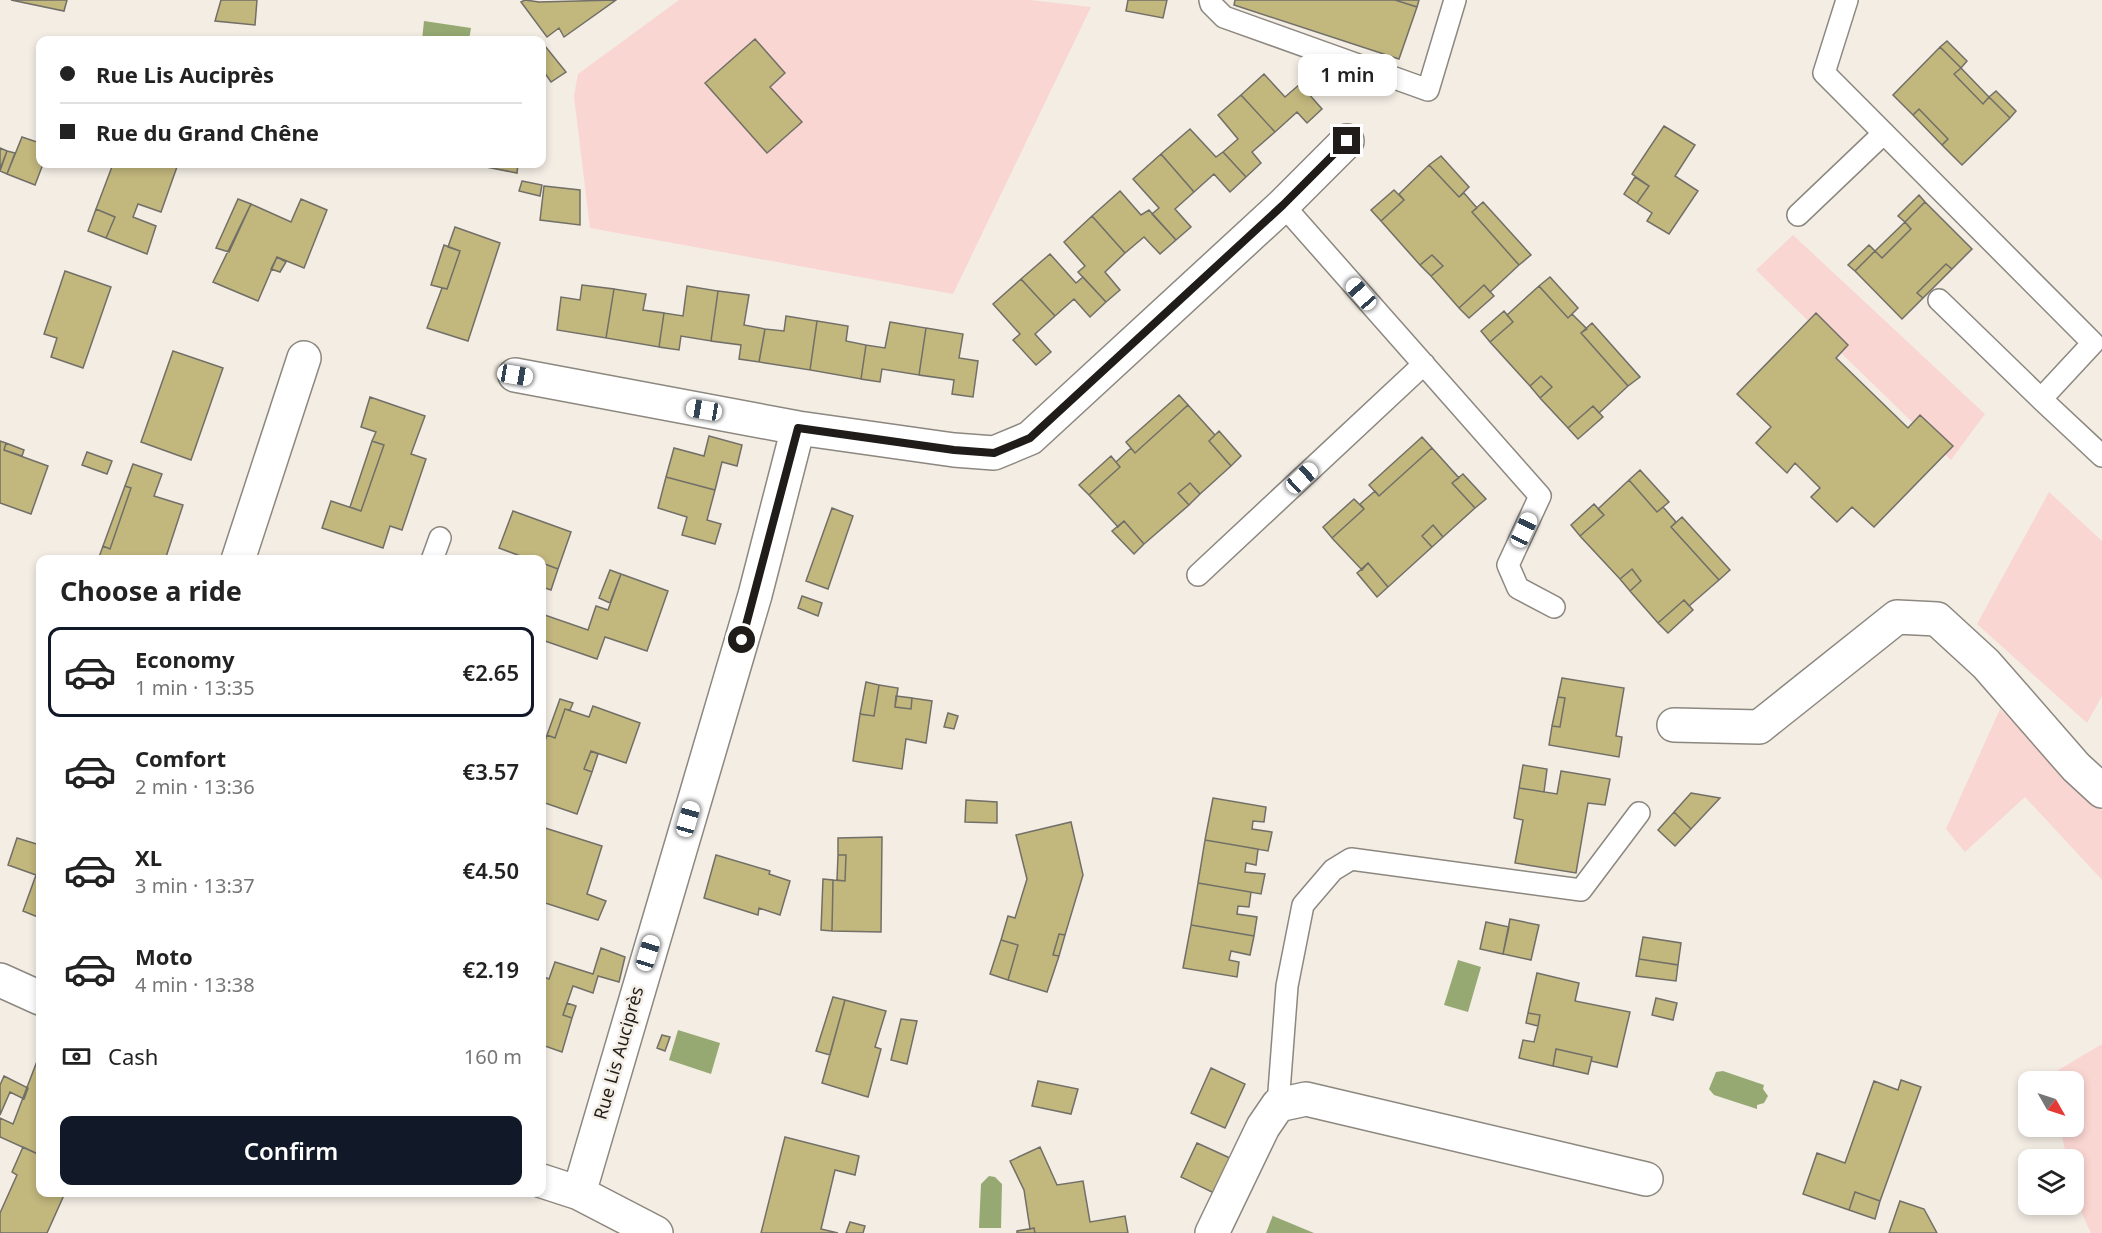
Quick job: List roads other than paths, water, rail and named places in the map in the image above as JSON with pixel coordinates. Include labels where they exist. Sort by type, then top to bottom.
[{"type":"street","points":[[515,375],[798,428],[954,450],[994,453],[1030,438],[1283,205],[1347,141]]},
{"type":"street","points":[[240,555],[304,358]]},
{"type":"street","name":"Rue Lis Auciprès","points":[[579,1193],[755,595],[798,428]]},
{"type":"street","points":[[1674,725],[1759,727],[1897,617],[1937,620],[1986,664],[2076,766],[2102,791]]},
{"type":"street","points":[[0,980],[36,996]]},
{"type":"street","points":[[1212,1233],[1263,1127],[1278,1105],[1306,1099],[1646,1179]]},
{"type":"street","points":[[546,1182],[579,1193],[656,1233]]},
{"type":"lane","points":[[1210,0],[1224,17],[1428,90],[1455,0]]},
{"type":"lane","points":[[1847,0],[1824,73],[2093,343],[2041,399]]},
{"type":"lane","points":[[1798,214],[1884,133]]},
{"type":"lane","points":[[1283,205],[1540,496],[1508,565],[1518,588],[1554,607]]},
{"type":"lane","points":[[1939,300],[2102,456]]},
{"type":"lane","points":[[1197,575],[1424,364]]},
{"type":"lane","points":[[434,555],[440,538]]},
{"type":"lane","points":[[1278,1105],[1287,986],[1304,905],[1333,870],[1351,859],[1581,890],[1639,813]]}]
